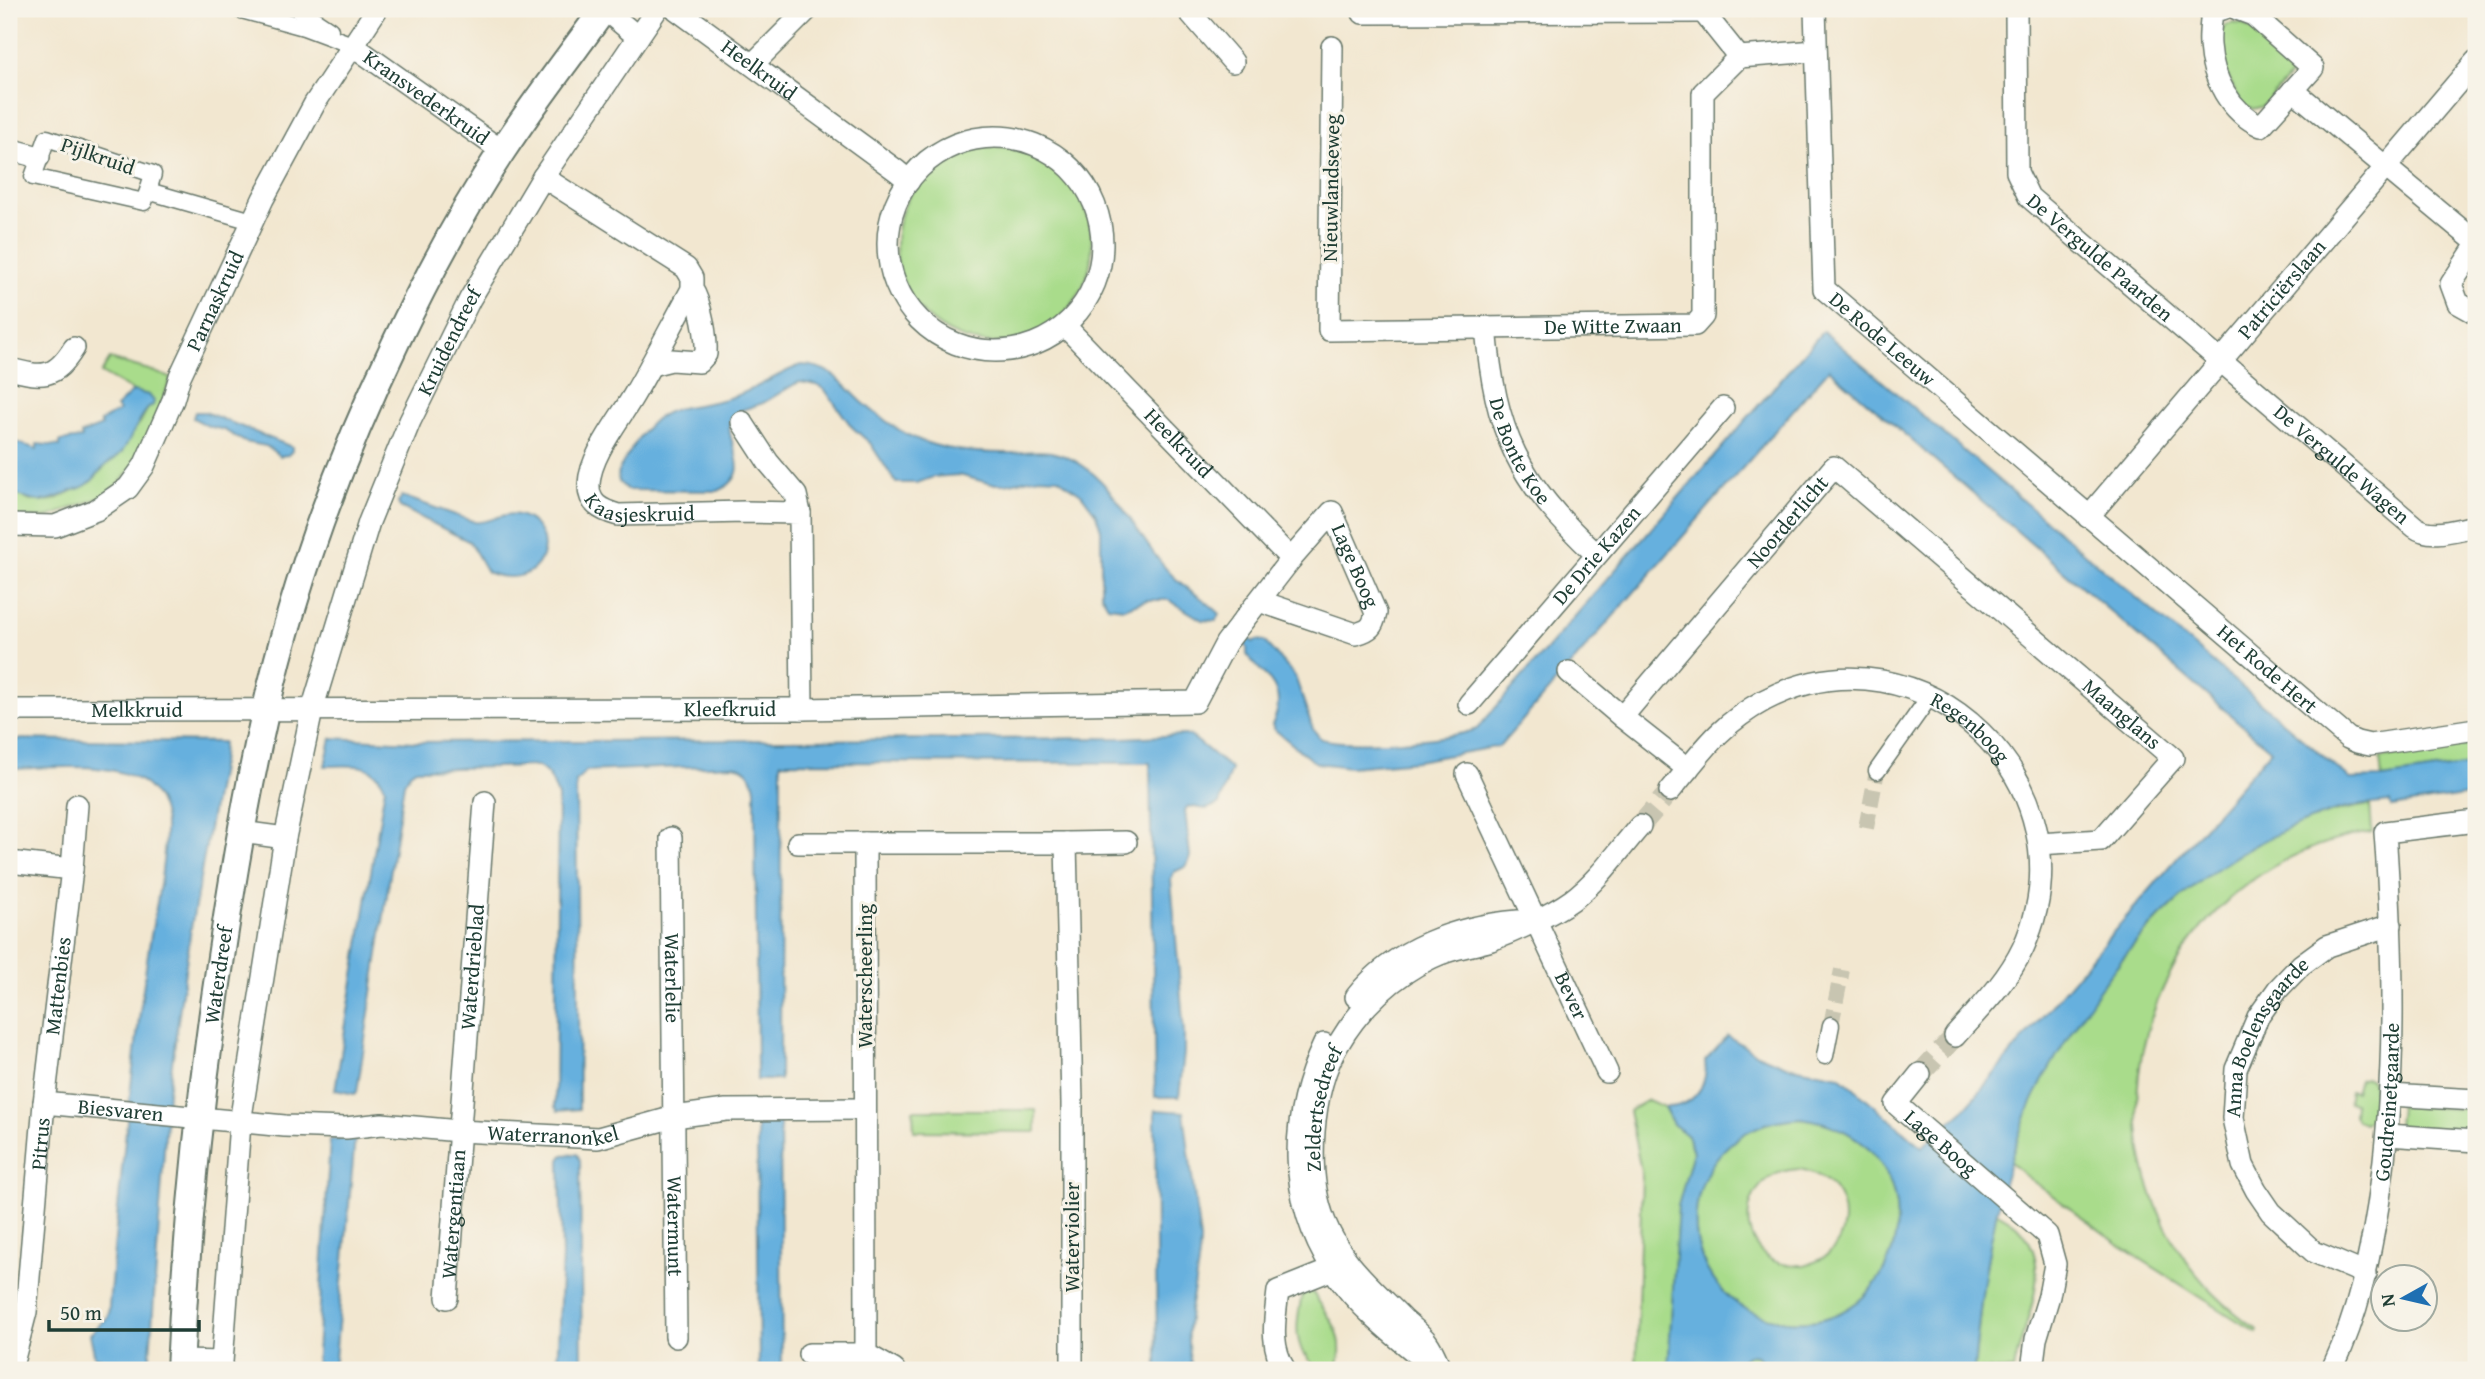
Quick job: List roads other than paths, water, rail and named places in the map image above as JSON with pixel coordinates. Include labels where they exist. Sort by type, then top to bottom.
[{"type":"street","points":[[238,9],[304,27],[352,45]]},
{"type":"street","points":[[298,9],[352,45]]},
{"type":"street","name":"Parnaskruid","points":[[9,525],[55,526],[96,510],[128,488],[144,467],[173,400],[180,376],[252,221],[315,103],[377,9]]},
{"type":"street","points":[[265,710],[298,594],[346,454],[420,295],[456,227],[502,151],[604,9],[638,37]]},
{"type":"street","name":"Kruidendreef","points":[[312,710],[369,522],[410,421],[471,299],[543,177],[657,9]]},
{"type":"street","name":"Heelkruid","points":[[676,9],[909,181]]},
{"type":"street","points":[[752,64],[808,9]]},
{"type":"street","points":[[1187,9],[1233,62]]},
{"type":"street","name":"De Rode Leeuw","points":[[1815,9],[1824,289],[2088,517]]},
{"type":"street","name":"De Vergulde Paarden","points":[[2016,9],[2017,172],[2029,197],[2221,360]]},
{"type":"street","points":[[2223,9],[2212,11],[2210,45],[2214,71],[2226,97],[2248,120],[2261,126],[2313,68],[2252,15],[2237,9]]},
{"type":"street","points":[[1363,11],[1703,10],[1733,49],[1816,51]]},
{"type":"street","name":"Kransvederkruid","points":[[352,45],[502,151]]},
{"type":"street","name":"Nieuwlandseweg","points":[[1329,330],[1332,47]]},
{"type":"street","name":"De Witte Zwaan","points":[[1329,330],[1695,325],[1703,316],[1703,93],[1733,49]]},
{"type":"street","name":"Patriciërslaan","points":[[2088,517],[2476,61]]},
{"type":"street","points":[[2293,90],[2476,244],[2451,284],[2458,303],[2476,313]]},
{"type":"street","points":[[986,137],[1028,142],[1064,163],[1078,177],[1089,195],[1101,234],[1101,254],[1094,284],[1079,311],[1065,326],[1048,337],[1010,350],[970,348],[950,342],[933,331],[905,302],[895,283],[890,262],[888,241],[891,220],[909,181],[925,163],[947,149],[986,137]]},
{"type":"street","name":"Pijlkruid","points":[[47,138],[153,174],[148,191],[144,202],[33,177],[47,138]]},
{"type":"street","name":"Pijlkruid","points":[[9,149],[39,157]]},
{"type":"street","points":[[543,177],[686,268],[692,278],[692,289],[697,298],[706,348],[703,359],[691,363],[671,360],[651,365]]},
{"type":"street","name":"Pijlkruid","points":[[148,191],[252,221]]},
{"type":"street","name":"Kaasjeskruid","points":[[692,289],[594,462],[589,483],[591,499],[599,510],[618,515],[800,513]]},
{"type":"street","name":"Heelkruid","points":[[1065,326],[1291,559]]},
{"type":"street","name":"De Bonte Koe","points":[[1486,327],[1493,390],[1513,451],[1535,489],[1565,525],[1596,554]]},
{"type":"street","points":[[9,369],[40,376],[49,374],[63,363],[74,348]]},
{"type":"street","name":"De Vergulde Wagen","points":[[2221,360],[2423,533],[2476,526]]},
{"type":"street","name":"De Drie Kazen","points":[[1469,704],[1723,408]]},
{"type":"street","points":[[742,422],[768,462],[796,495],[800,513],[802,709]]},
{"type":"street","name":"Noorderlicht","points":[[1622,717],[1834,467],[2005,613]]},
{"type":"street","name":"Lage Boog","points":[[1259,601],[1356,634],[1370,630],[1377,613],[1332,512],[1291,559]]},
{"type":"street","name":"Het Rode Hert","points":[[2088,517],[2357,743],[2370,745],[2476,729]]},
{"type":"street","points":[[1259,601],[1291,559]]},
{"type":"street","name":"Kleefkruid","points":[[265,710],[802,709],[1195,702],[1226,643],[1259,601]]},
{"type":"street","name":"Maanglans","points":[[2005,613],[2173,758],[2101,840],[2039,844]]},
{"type":"street","points":[[1569,672],[1688,769]]},
{"type":"street","name":"Regenboog","points":[[1671,792],[1726,725],[1765,700],[1794,688],[1858,678],[1895,685],[1930,696],[1955,709],[1971,722],[2003,754],[2023,788],[2039,844],[2040,882],[2036,908],[2022,950],[1991,995],[1955,1036]]},
{"type":"street","points":[[1877,771],[1930,696]]},
{"type":"street","name":"Melkkruid","points":[[9,710],[265,710]]},
{"type":"street","name":"Waterdreef","points":[[265,710],[241,832],[198,1119],[180,1366],[222,1362],[240,1123],[285,838],[312,710]]},
{"type":"street","points":[[1467,774],[1534,920]]},
{"type":"street","name":"Waterdrieblad","points":[[459,1131],[485,802]]},
{"type":"street","name":"Mattenbies","points":[[44,1103],[77,805]]},
{"type":"street","name":"Goudreinetgaarde","points":[[2334,1365],[2355,1314],[2366,1275],[2388,1135],[2393,1027],[2392,925],[2385,832],[2476,821]]},
{"type":"street","name":"Zeldertsedreef","points":[[1439,1370],[1427,1342],[1368,1287],[1345,1261],[1325,1222],[1317,1193],[1312,1157],[1316,1114],[1327,1069],[1338,1043],[1373,998],[1399,977],[1453,947],[1491,940],[1572,900],[1604,869],[1640,826]]},
{"type":"street","points":[[241,832],[285,838]]},
{"type":"street","name":"Waterlelie","points":[[671,838],[674,1117]]},
{"type":"street","points":[[798,843],[1126,842]]},
{"type":"street","name":"Waterscheerling","points":[[865,843],[865,1109]]},
{"type":"street","name":"Waterviolier","points":[[1066,843],[1072,1103],[1072,1370]]},
{"type":"street","points":[[9,862],[72,869]]},
{"type":"street","name":"Zeldertsedreef","points":[[1439,1370],[1354,1296],[1333,1269],[1313,1227],[1301,1190],[1297,1149],[1300,1110],[1310,1073],[1329,1032],[1371,980],[1389,965],[1434,938],[1487,923],[1534,920]]},
{"type":"street","name":"Bever","points":[[1534,920],[1606,1072]]},
{"type":"street","name":"Anna Boelensgaarde","points":[[2366,1275],[2314,1252],[2271,1212],[2256,1190],[2243,1165],[2234,1118],[2236,1069],[2258,1017],[2278,989],[2301,965],[2327,946],[2392,925]]},
{"type":"street","points":[[1825,1056],[1831,1025]]},
{"type":"street","name":"Lage Boog","points":[[1915,1080],[1896,1104],[2047,1236],[2055,1264],[2036,1339],[2032,1370]]},
{"type":"street","points":[[2390,1095],[2476,1100]]},
{"type":"street","name":"Biesvaren","points":[[44,1103],[198,1119]]},
{"type":"street","name":"Pitrus","points":[[11,1370],[13,1342],[26,1312],[44,1103]]},
{"type":"street","points":[[865,1109],[866,1354]]},
{"type":"street","name":"Waterranonkel","points":[[240,1123],[322,1128],[382,1124],[598,1138],[674,1117],[726,1110],[865,1109]]},
{"type":"street","name":"Watermunt","points":[[674,1117],[677,1337]]},
{"type":"street","points":[[198,1119],[240,1123]]},
{"type":"street","name":"Watergentiaan","points":[[447,1298],[459,1131]]},
{"type":"street","points":[[2388,1135],[2476,1141]]},
{"type":"street","points":[[1285,1370],[1275,1348],[1273,1329],[1278,1291],[1333,1269]]},
{"type":"street","points":[[809,1354],[866,1354],[894,1370]]},
{"type":"water","points":[[1823,331],[2350,779],[2382,778],[2476,764],[2476,794],[2391,807],[2390,802],[2360,806],[2334,811],[2308,821],[2270,837],[2203,879],[2146,931],[2096,994],[2052,1063],[2027,1113],[1996,1216],[1980,1308],[1974,1370],[1771,1370],[1757,1356],[1749,1355],[1721,1368],[1668,1370],[1678,1206],[1693,1152],[1687,1135],[1673,1124],[1664,1107],[1682,1104],[1696,1094],[1704,1080],[1705,1061],[1728,1036],[1757,1054],[1786,1066],[1840,1076],[1922,1147],[1964,1110],[2271,750],[1829,369],[1500,746],[1417,761],[1350,767],[1317,763],[1274,729],[1272,725],[1277,713],[1277,694],[1247,655],[1247,647],[1244,644],[1248,638],[1253,642],[1264,641],[1295,676],[1313,729],[1321,739],[1354,742],[1399,741],[1477,729]],"holes":[[[1801,1118],[1847,1133],[1878,1160],[1894,1194],[1896,1232],[1885,1267],[1863,1297],[1830,1317],[1787,1321],[1746,1309],[1717,1285],[1700,1253],[1696,1217],[1703,1181],[1723,1150],[1756,1128]]]},
{"type":"water","points":[[801,365],[828,372],[885,420],[922,441],[974,452],[1046,451],[1072,460],[1091,472],[1106,487],[1160,562],[1175,578],[1220,614],[1216,621],[1202,620],[1169,600],[1147,600],[1124,608],[1108,606],[1101,594],[1101,530],[1096,514],[1081,494],[1058,478],[1039,477],[992,484],[959,475],[933,477],[917,483],[896,483],[870,443],[852,427],[825,390],[817,385],[800,382],[763,403],[742,410],[730,419],[729,429],[738,467],[730,484],[718,491],[627,490],[619,482],[621,467],[641,434],[653,421],[676,409],[738,395]]},
{"type":"water","points":[[133,391],[149,395],[154,401],[153,405],[144,413],[121,453],[87,485],[45,501],[25,498],[9,490],[9,444],[14,446],[15,442],[37,449],[37,444],[60,446],[60,441],[82,438],[81,434],[102,426],[100,422],[119,411],[116,407]]},
{"type":"water","points":[[195,412],[205,412],[292,447],[292,451],[288,455],[280,456],[266,446],[245,442],[193,418]]},
{"type":"water","points":[[402,496],[475,522],[510,514],[522,516],[535,524],[542,535],[544,547],[541,559],[533,569],[522,575],[506,577],[487,572],[470,542],[400,507],[398,503]]},
{"type":"water","points":[[1191,736],[1231,769],[1219,804],[1206,809],[1188,806],[1185,810],[1190,856],[1187,866],[1174,872],[1171,880],[1184,1033],[1179,1097],[1155,1097],[1150,763],[781,762],[780,1080],[757,1080],[753,779],[745,769],[732,765],[586,771],[576,782],[579,1109],[558,1111],[555,1107],[558,797],[553,783],[537,766],[416,769],[404,783],[357,1092],[354,1094],[335,1090],[385,787],[380,778],[367,768],[325,766],[331,738],[416,742],[1123,738]]},
{"type":"water","points":[[9,739],[223,742],[191,928],[168,1092],[149,1370],[101,1370],[100,1357],[95,1358],[90,1334],[108,1317],[135,1054],[163,860],[164,816],[152,791],[139,780],[123,773],[85,767],[9,769]]},
{"type":"water","points":[[1155,1110],[1184,1112],[1200,1240],[1188,1337],[1193,1370],[1157,1370]]},
{"type":"water","points":[[757,1120],[780,1120],[782,1370],[759,1370]]},
{"type":"water","points":[[355,1138],[334,1370],[316,1370],[330,1140]]},
{"type":"water","points":[[577,1154],[580,1160],[582,1370],[557,1370],[562,1255],[560,1160],[563,1155]]},
{"type":"tunnel","points":[[1866,828],[1877,771]]},
{"type":"tunnel","points":[[1640,826],[1670,791]]},
{"type":"tunnel","points":[[1831,1025],[1842,970]]},
{"type":"tunnel","points":[[1920,1074],[1955,1036]]}]
